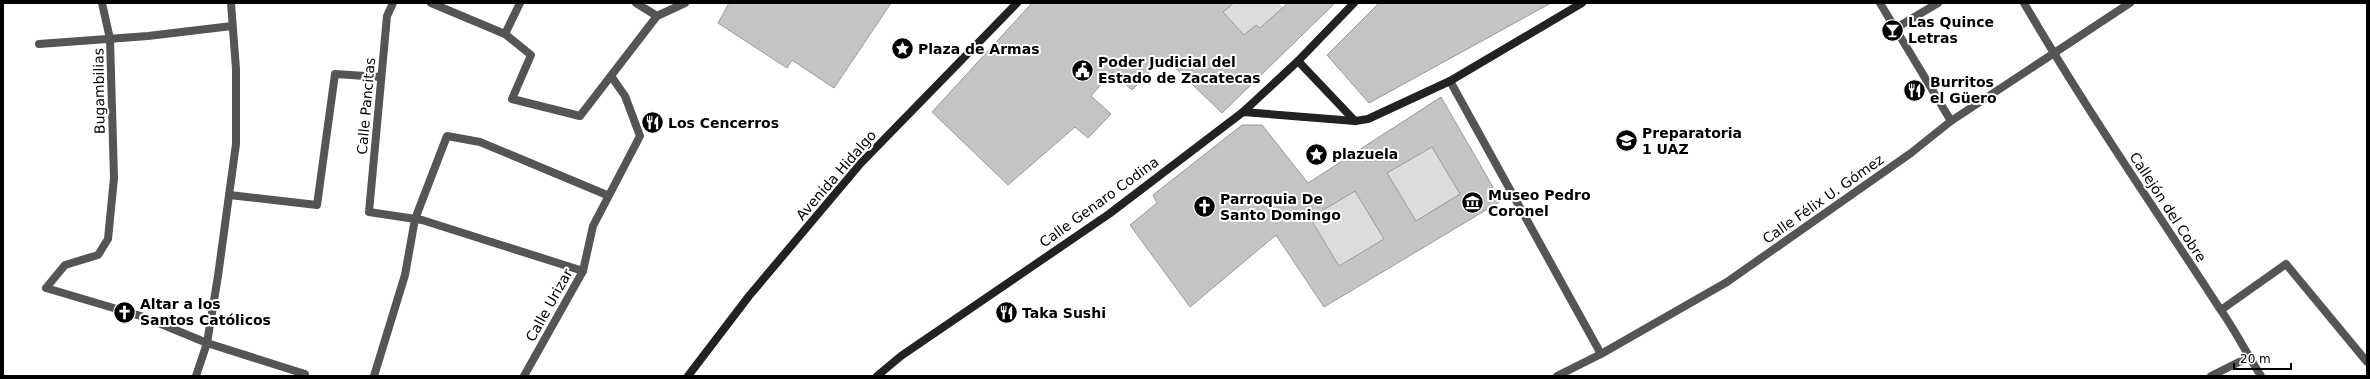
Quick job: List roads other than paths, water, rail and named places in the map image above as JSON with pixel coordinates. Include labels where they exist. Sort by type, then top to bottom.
[{"type":"street","name":"Bugambilias","points":[[102,3],[110,39],[114,178],[108,239],[98,255],[65,265],[46,288],[144,317],[206,342]]},
{"type":"street","points":[[196,376],[206,342],[230,195],[236,144],[236,69],[231,3]]},
{"type":"street","name":"Calle Pancitas","points":[[393,3],[387,16],[369,212],[415,219]]},
{"type":"street","points":[[431,3],[505,34],[531,55],[512,99],[533,106],[580,116],[657,16],[685,3]]},
{"type":"street","points":[[505,34],[520,3]]},
{"type":"street","points":[[636,3],[657,16]]},
{"type":"street","name":"Avenida Hidalgo","points":[[688,376],[749,296],[861,163],[1017,3]]},
{"type":"street","name":"Calle Genaro Codina","points":[[877,376],[901,356],[1109,214],[1243,112],[1298,61],[1354,3]]},
{"type":"street","points":[[1243,112],[1356,121],[1368,118],[1450,81],[1582,3]]},
{"type":"street","points":[[1880,3],[1951,120]]},
{"type":"street","points":[[1896,28],[1938,3]]},
{"type":"street","name":"Callejón del Cobre","points":[[2024,3],[2052,52],[2156,214],[2221,310],[2261,376]]},
{"type":"street","name":"Calle Félix U. Gómez","points":[[1560,375],[1601,354],[1727,282],[1911,153],[1951,120],[2052,52],[2130,3]]},
{"type":"street","points":[[39,44],[110,39],[232,26]]},
{"type":"street","points":[[1298,61],[1356,121]]},
{"type":"street","points":[[230,195],[317,205],[335,74],[381,77]]},
{"type":"street","name":"Calle Urizar","points":[[524,376],[583,271],[593,226],[607,195],[640,136],[625,96],[611,76]]},
{"type":"street","points":[[1450,81],[1601,354]]},
{"type":"street","points":[[374,376],[405,275],[415,219],[447,136],[480,142],[607,195]]},
{"type":"street","points":[[415,219],[469,233],[499,246],[583,271]]},
{"type":"street","points":[[2221,310],[2286,264],[2367,362]]},
{"type":"street","points":[[206,342],[305,374]]},
{"type":"street","points":[[2211,376],[2249,357]]},
{"type":"place","name":"Las Quince Letras","points":[[1892,30]]},
{"type":"place","name":"Plaza de Armas","points":[[903,49]]},
{"type":"place","name":"Poder Judicial del Estado de Zacatecas","points":[[1082,70]]},
{"type":"place","name":"Burritos el Güero","points":[[1915,90]]},
{"type":"place","name":"Los Cencerros","points":[[652,123]]},
{"type":"place","name":"Preparatoria 1 UAZ","points":[[1627,141]]},
{"type":"place","name":"plazuela","points":[[1316,154]]},
{"type":"place","name":"Museo Pedro Coronel","points":[[1472,203]]},
{"type":"place","name":"Parroquia De Santo Domingo","points":[[1205,207]]},
{"type":"place","name":"Altar a los Santos Católicos","points":[[125,312]]},
{"type":"place","name":"Taka Sushi","points":[[1006,313]]}]
